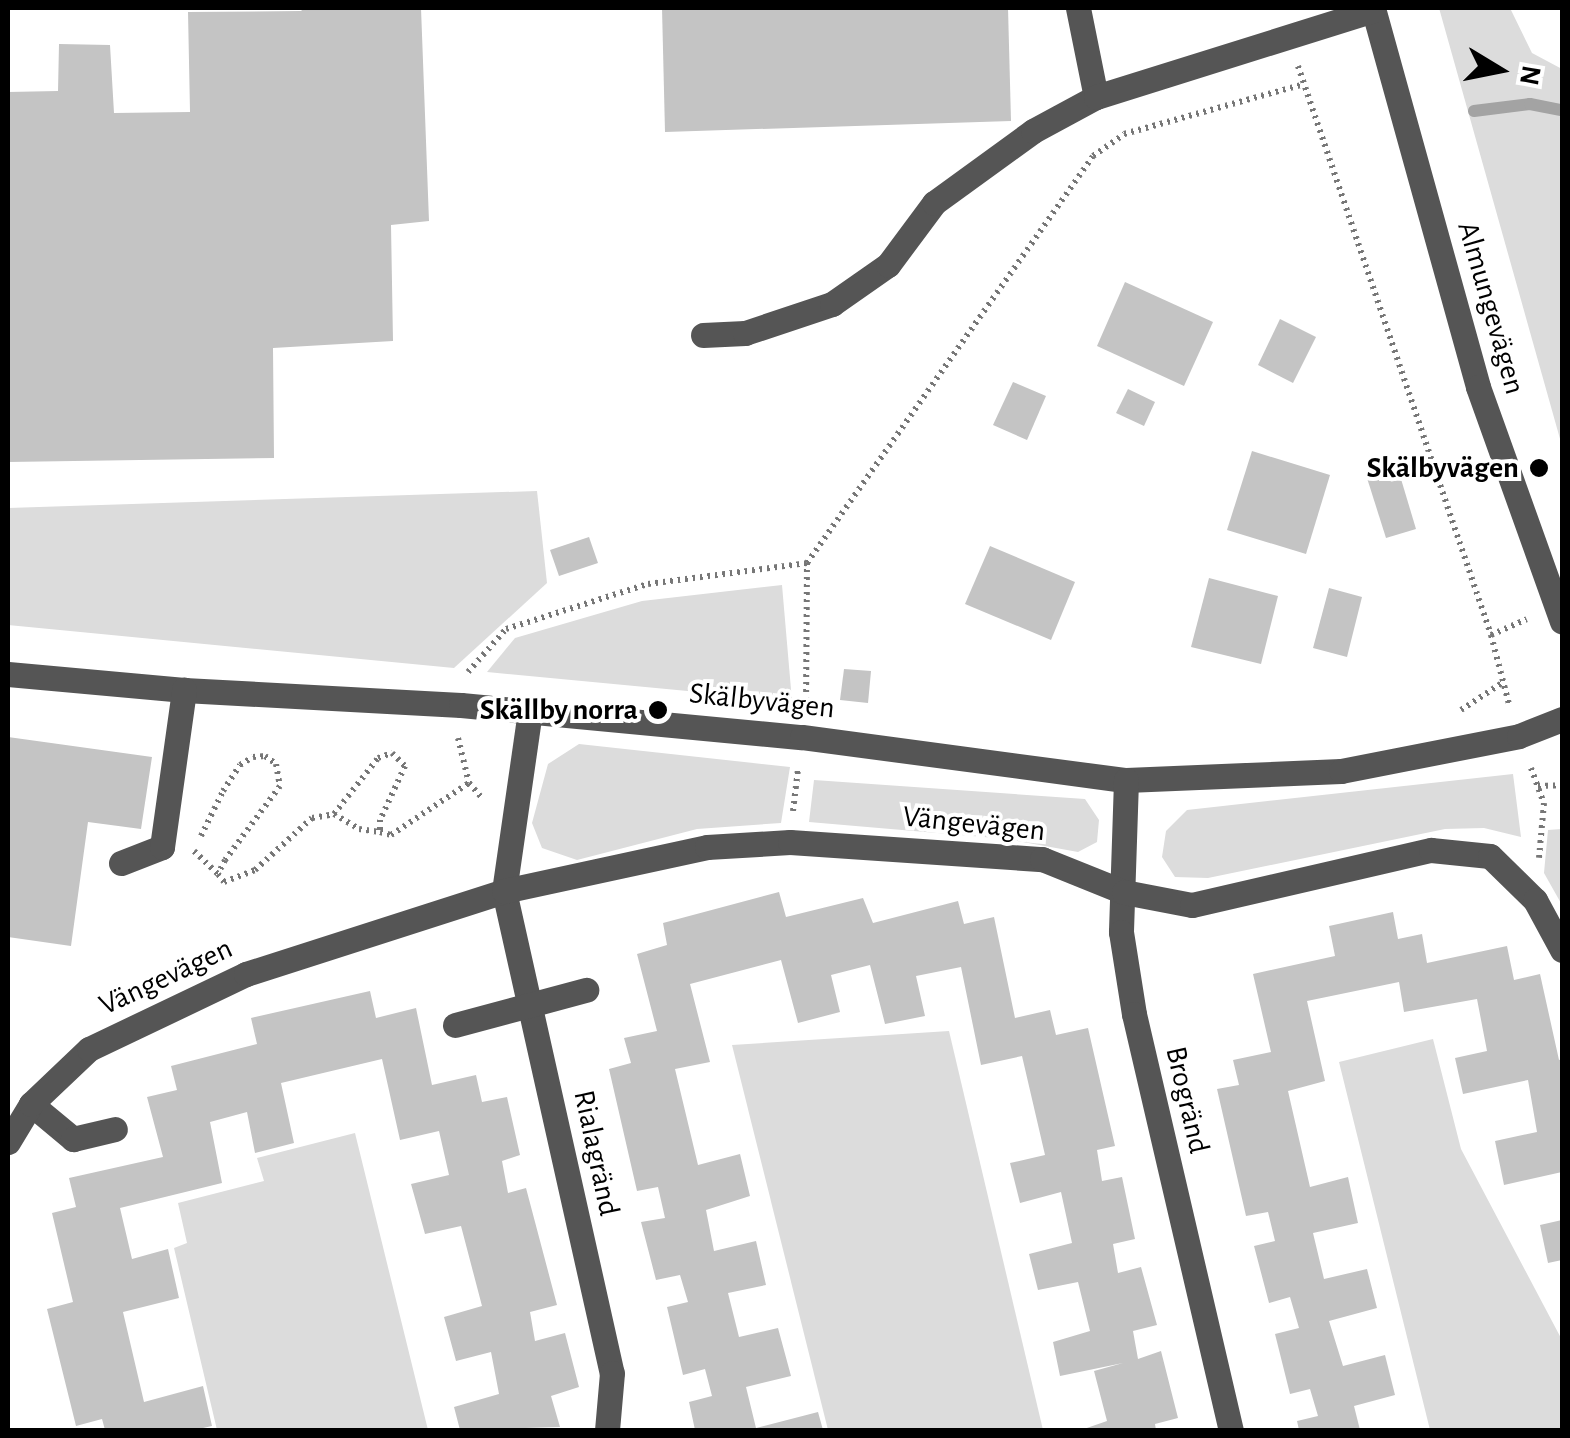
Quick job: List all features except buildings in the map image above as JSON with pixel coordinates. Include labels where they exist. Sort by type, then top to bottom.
[{"type":"street","points":[[1078,8],[1096,97]]},
{"type":"street","points":[[702,335],[746,333],[832,304],[888,265],[934,204],[1033,131],[1096,97],[1373,9]]},
{"type":"street","name":"Almungevägen","points":[[1373,9],[1478,388],[1562,621]]},
{"type":"street","name":"Skälbyvägen","points":[[8,674],[184,690],[530,711],[802,737],[1126,780],[1342,771],[1520,736],[1562,719]]},
{"type":"street","points":[[121,862],[162,847],[184,690]]},
{"type":"street","points":[[504,891],[530,711]]},
{"type":"street","name":"Brogränd","points":[[1126,780],[1121,932],[1134,1014],[1231,1430]]},
{"type":"street","name":"Vängevägen","points":[[8,1142],[31,1104],[88,1050],[246,974],[504,891],[707,848],[790,842],[1042,859],[1124,892],[1192,905],[1430,850],[1490,856],[1534,900]]},
{"type":"street","name":"Rialagränd","points":[[504,891],[612,1373],[607,1430]]},
{"type":"street","points":[[1534,900],[1562,950]]},
{"type":"street","points":[[455,1025],[586,990]]},
{"type":"street","points":[[31,1104],[74,1139],[115,1129]]},
{"type":"path","points":[[1289,37],[1544,803],[1534,900]]},
{"type":"path","points":[[510,831],[469,783],[458,736],[466,675],[506,629],[648,584],[807,563],[1093,156],[1124,134],[1304,84]]},
{"type":"path","points":[[334,814],[364,772],[378,758],[392,753],[405,766],[380,820],[380,832]]},
{"type":"path","points":[[192,849],[240,765],[265,756],[276,764],[280,786],[218,874]]},
{"type":"path","points":[[162,847],[192,849],[224,882],[236,880],[255,870],[312,818],[334,814],[359,829],[390,835],[469,783]]},
{"type":"path","points":[[1538,786],[1562,785]]},
{"type":"shaded area","points":[[1439,8],[1510,8],[1532,53],[1562,69],[1562,446]]},
{"type":"shaded area","points":[[537,491],[547,583],[454,668],[8,625],[8,508]]},
{"type":"shaded area","points":[[782,585],[792,701],[487,672],[515,638],[642,601]]},
{"type":"shaded area","points":[[579,744],[790,767],[781,823],[697,829],[577,860],[542,848],[532,823],[548,764]]},
{"type":"shaded area","points":[[1513,774],[1521,837],[1484,828],[1445,829],[1208,878],[1175,877],[1162,857],[1166,831],[1187,810]]},
{"type":"shaded area","points":[[814,780],[1085,799],[1099,820],[1097,842],[1078,852],[1007,839],[809,822]]},
{"type":"shaded area","points":[[1562,829],[1562,905],[1544,873],[1548,830]]},
{"type":"shaded area","points":[[949,1031],[1043,1430],[828,1430],[732,1045]]},
{"type":"shaded area","points":[[1433,1039],[1461,1149],[1562,1340],[1562,1430],[1430,1430],[1339,1062]]},
{"type":"shaded area","points":[[355,1133],[428,1430],[217,1430],[174,1248],[187,1243],[178,1203],[264,1181],[257,1158]]},
{"type":"waterway","points":[[1474,111],[1530,104],[1562,110]]},
{"type":"place","name":"Skälbyvägen","points":[[1539,468]]},
{"type":"place","name":"Skällby norra","points":[[658,710]]}]
